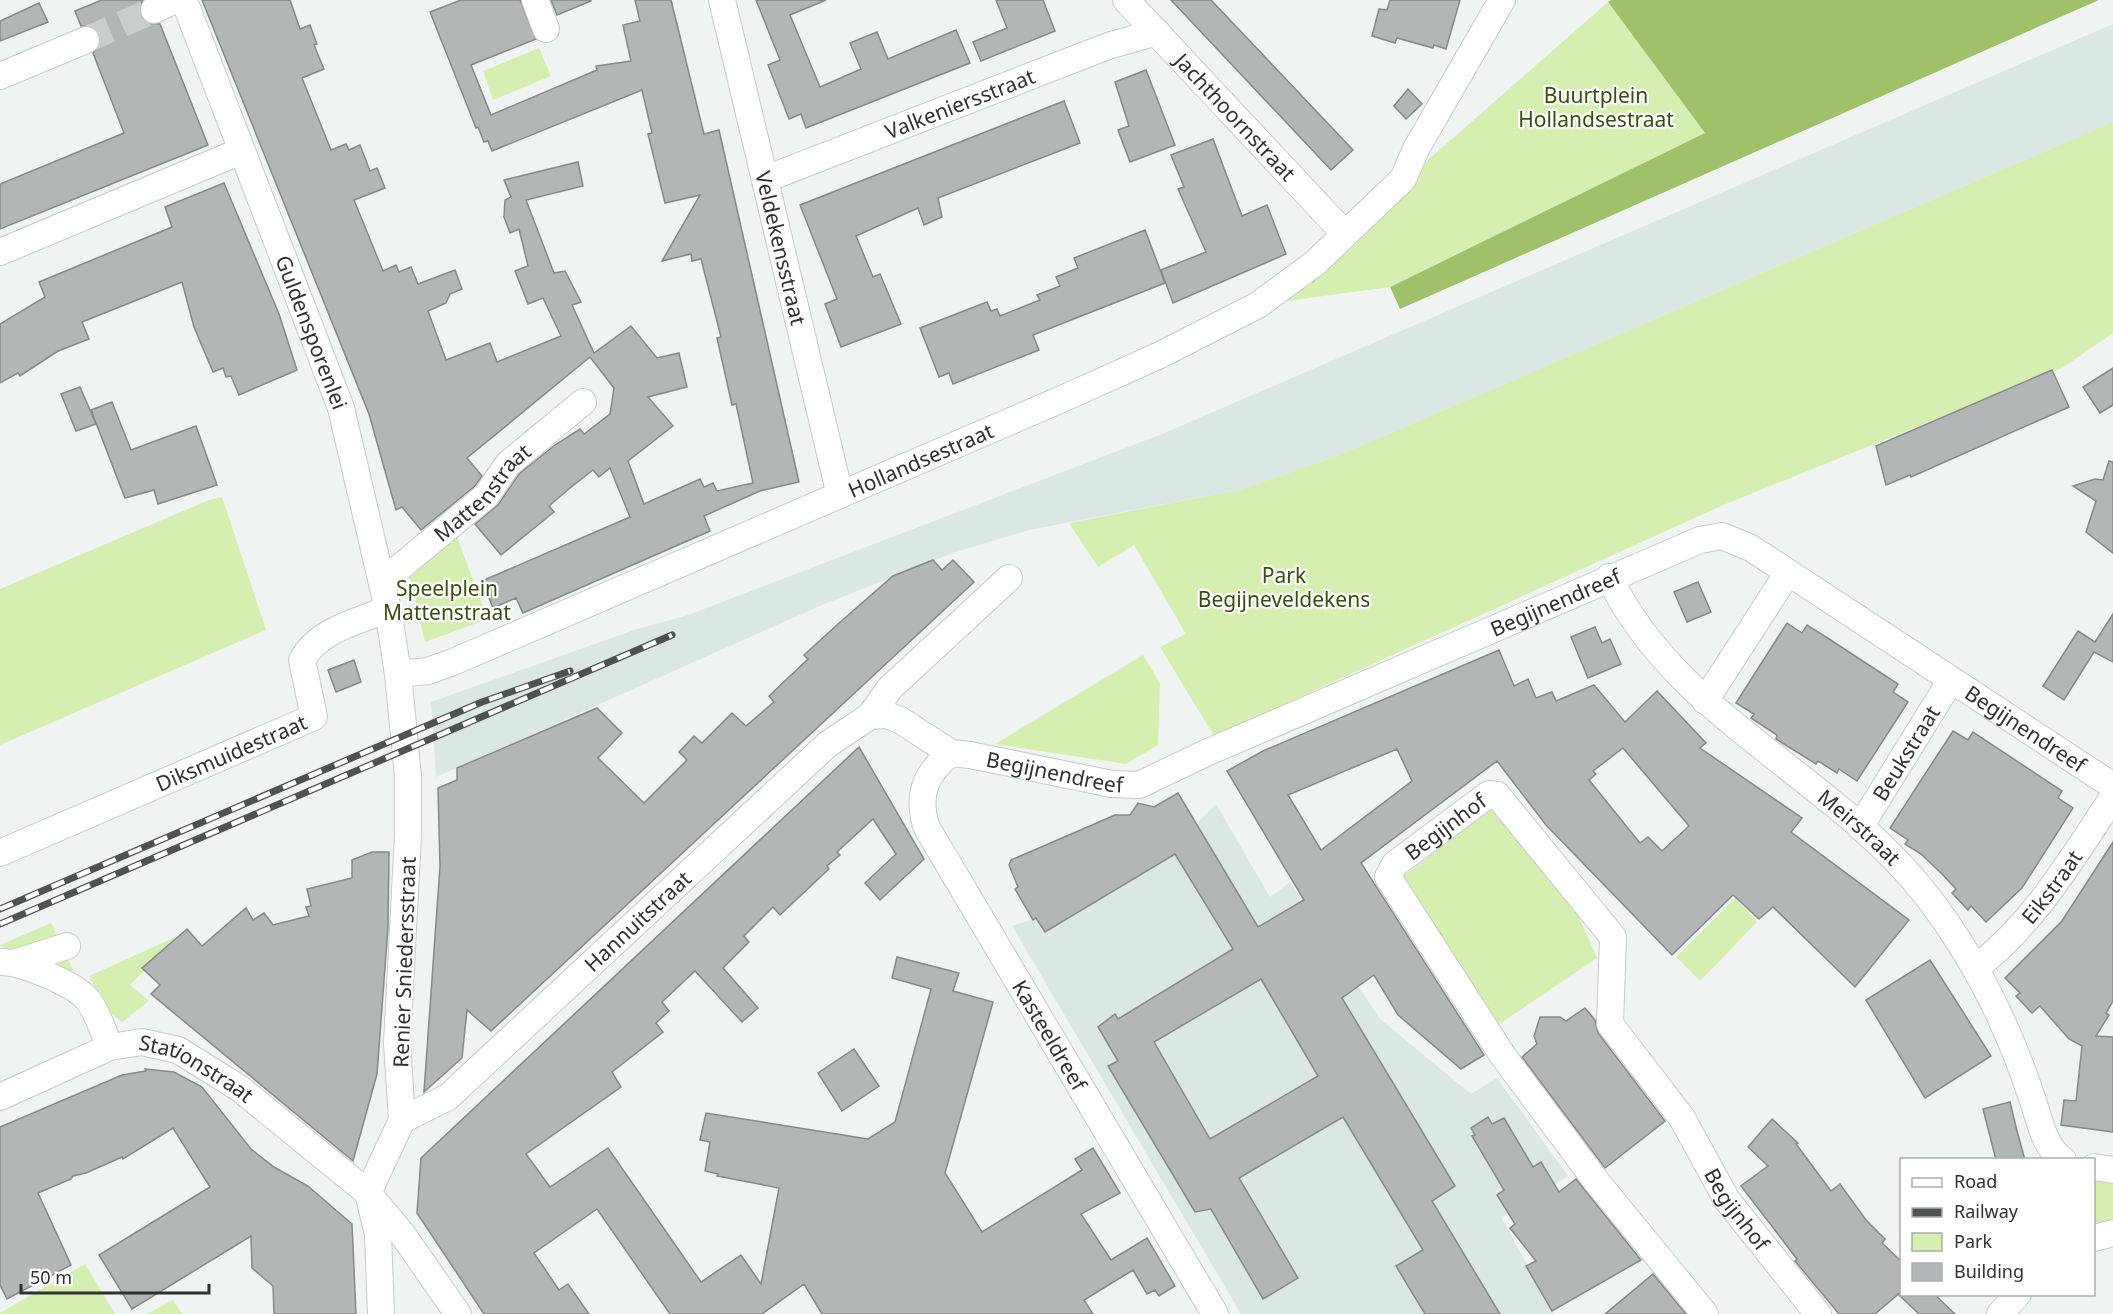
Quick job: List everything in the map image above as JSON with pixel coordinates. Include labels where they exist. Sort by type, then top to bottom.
[{"type":"street","name":"Guldensporenlei","points":[[184,0],[341,408],[388,609],[398,674]]},
{"type":"street","points":[[535,0],[546,28]]},
{"type":"street","name":"Veldekensstraat","points":[[722,0],[840,495]]},
{"type":"street","name":"Jachthoornstraat","points":[[1126,0],[1344,234]]},
{"type":"street","name":"Hollandsestraat","points":[[398,674],[428,671],[453,662],[1116,375],[1248,310],[1315,263],[1403,179],[1416,149],[1502,0]]},
{"type":"street","name":"Valkeniersstraat","points":[[766,179],[1108,46],[1157,32]]},
{"type":"street","points":[[0,76],[86,40]]},
{"type":"street","points":[[0,252],[241,151]]},
{"type":"street","name":"Mattenstraat","points":[[382,582],[486,496],[508,464],[583,402]]},
{"type":"street","name":"Begijnendreef","points":[[951,753],[970,754],[1112,784],[1139,785],[1206,753],[1609,577],[1700,540],[1722,536],[1751,548],[1787,574],[2113,786]]},
{"type":"street","points":[[1705,700],[1787,574]]},
{"type":"street","name":"Meirstraat","points":[[1609,577],[1624,609],[1682,680],[1860,827],[1927,895],[1977,967],[2026,1078],[2042,1129],[2056,1158]]},
{"type":"street","name":"Hannuitstraat","points":[[402,1120],[448,1097],[828,744],[870,716],[890,688],[1009,578]]},
{"type":"street","name":"Diksmuidestraat","points":[[0,853],[314,717],[302,660],[307,650],[312,643],[326,635],[388,609]]},
{"type":"street","name":"Renier Sniedersstraat","points":[[368,1193],[402,1120],[397,1043],[408,835],[408,776],[398,674]]},
{"type":"street","name":"Beukstraat","points":[[1860,827],[1951,680]]},
{"type":"street","points":[[870,716],[886,715],[900,720],[951,753]]},
{"type":"street","name":"Kasteeldreef","points":[[951,753],[939,763],[923,791],[921,809],[927,828],[1215,1314]]},
{"type":"street","name":"Begijnhof","points":[[1705,1314],[1597,1182],[1503,1056],[1388,877],[1395,864],[1489,794],[1497,795],[1613,937],[1610,1024],[1682,1118],[1727,1200],[1818,1314]]},
{"type":"street","name":"Eikstraat","points":[[1977,967],[1999,950],[2056,883],[2113,797]]},
{"type":"street","points":[[7,962],[67,946]]},
{"type":"street","points":[[7,962],[71,987],[85,997],[94,1010],[110,1047]]},
{"type":"street","name":"Stationstraat","points":[[0,1097],[110,1047],[148,1043],[165,1045],[194,1058],[239,1088],[368,1193],[403,1235],[458,1314]]},
{"type":"street","points":[[2095,1167],[2113,1170]]},
{"type":"street","points":[[368,1193],[378,1234],[381,1314]]},
{"type":"street","points":[[2095,1238],[2113,1233]]},
{"type":"street","points":[[2000,1314],[2016,1296]]},
{"type":"shaded area","points":[[2113,24],[2113,122],[1337,456],[1243,489],[1029,530],[953,553],[822,605],[436,777],[431,702],[637,629],[688,615],[1162,434]]},
{"type":"shaded area","points":[[1216,804],[1270,897],[1290,882],[1380,1019],[1471,1094],[1497,1078],[1568,1176],[1501,1217],[1554,1314],[1241,1314],[1012,926],[1037,918],[1196,824]]},
{"type":"green space","points":[[1611,0],[2099,0],[1400,309],[1390,287],[1705,133],[1608,2]]},
{"type":"green space","name":"Buurtplein Hollandsestraat","points":[[1608,2],[1705,133],[1390,287],[1258,305],[1346,232]]},
{"type":"green space","points":[[539,48],[551,76],[493,100],[483,71]]},
{"type":"green space","name":"Park Begijneveldekens","points":[[2113,122],[2113,333],[2062,368],[1721,506],[1214,736],[1160,647],[1186,634],[1134,545],[1098,567],[1069,523],[1243,489],[1337,456]]},
{"type":"green space","points":[[222,497],[266,630],[0,745],[0,589],[209,500]]},
{"type":"green space","name":"Speelplein Mattenstraat","points":[[455,532],[488,619],[425,642],[408,570]]},
{"type":"green space","points":[[1143,655],[1160,683],[1158,745],[1126,764],[995,744]]},
{"type":"green space","points":[[1493,807],[1570,896],[1597,958],[1492,1029],[1396,882]]},
{"type":"green space","points":[[1735,898],[1757,922],[1700,981],[1676,957]]},
{"type":"green space","points":[[51,923],[74,972],[0,946],[0,945]]},
{"type":"green space","points":[[178,936],[130,985],[149,1001],[122,1022],[107,1010],[89,976]]},
{"type":"green space","points":[[2095,1175],[2113,1178],[2113,1221],[2095,1227]]},
{"type":"green space","points":[[85,1264],[115,1314],[0,1314],[0,1313]]},
{"type":"green space","points":[[173,1300],[182,1314],[147,1314]]},
{"type":"building","points":[[102,0],[143,0],[139,8],[140,16],[146,23],[160,24],[208,145],[0,229],[0,184],[124,133],[93,53],[101,42],[100,35],[95,28],[81,26],[75,11]]},
{"type":"building","points":[[202,0],[290,0],[300,29],[310,25],[317,44],[314,45],[324,69],[302,78],[331,150],[346,144],[349,150],[360,145],[370,171],[377,168],[385,188],[354,200],[383,271],[396,265],[399,272],[411,267],[418,284],[455,270],[462,289],[450,294],[446,303],[428,311],[446,360],[490,343],[497,362],[561,336],[543,298],[528,304],[515,271],[528,266],[519,229],[510,233],[504,217],[505,200],[511,197],[504,180],[578,162],[583,186],[526,200],[554,273],[565,271],[581,302],[572,305],[594,353],[631,326],[657,358],[679,353],[687,387],[648,397],[673,426],[628,461],[644,504],[700,479],[704,487],[713,483],[717,491],[753,483],[736,404],[732,405],[717,338],[721,337],[701,259],[692,261],[691,254],[662,261],[700,195],[665,203],[648,134],[652,133],[642,90],[492,151],[488,141],[484,142],[478,127],[476,128],[430,12],[461,0],[520,0],[536,39],[471,65],[491,115],[597,70],[596,66],[631,61],[623,25],[640,21],[635,0],[671,0],[704,134],[719,130],[799,482],[760,491],[704,516],[710,531],[523,613],[516,598],[493,608],[482,581],[630,517],[610,468],[599,477],[593,470],[570,488],[549,506],[554,512],[501,555],[475,524],[498,505],[519,474],[555,445],[580,429],[584,434],[610,414],[614,388],[590,357],[467,458],[482,476],[475,486],[421,530],[402,507],[396,510],[369,414]]},
{"type":"building","points":[[551,0],[591,0],[591,1],[557,15]]},
{"type":"building","points":[[756,0],[826,0],[790,15],[820,87],[861,69],[850,43],[877,32],[888,59],[956,30],[970,63],[806,128],[801,114],[789,119],[768,65],[780,60]]},
{"type":"building","points":[[996,0],[1043,0],[1055,31],[981,61],[973,42],[1007,28]]},
{"type":"building","points":[[1171,0],[1211,0],[1353,150],[1331,170]]},
{"type":"building","points":[[1390,0],[1460,0],[1446,49],[1434,45],[1433,48],[1397,38],[1395,43],[1372,36],[1379,9],[1387,10]]},
{"type":"building","points":[[39,3],[48,22],[0,41],[0,21]]},
{"type":"building","points":[[1146,70],[1175,145],[1130,162],[1118,130],[1129,126],[1115,82]]},
{"type":"building","points":[[1408,89],[1422,104],[1406,119],[1394,106]]},
{"type":"building","points":[[1064,101],[1080,143],[938,198],[942,217],[924,225],[918,208],[856,236],[873,277],[880,274],[901,324],[841,347],[825,304],[837,299],[800,205]]},
{"type":"building","points":[[1213,139],[1242,216],[1267,205],[1286,254],[1173,303],[1161,270],[1206,252],[1178,189],[1184,187],[1171,155]]},
{"type":"building","points":[[224,183],[279,314],[297,370],[239,395],[231,376],[226,377],[223,368],[213,372],[194,327],[182,282],[82,322],[89,339],[58,351],[20,376],[18,373],[0,383],[0,324],[45,297],[39,282],[172,227],[165,207]]},
{"type":"building","points":[[1145,230],[1165,283],[1033,335],[1039,350],[953,384],[949,373],[939,377],[920,328],[987,302],[991,311],[997,309],[1000,316],[1040,300],[1037,295],[1060,286],[1056,277],[1078,268],[1074,258]]},
{"type":"building","points":[[2113,368],[2113,405],[2100,413],[2083,387]]},
{"type":"building","points":[[2052,370],[2069,407],[1911,477],[1910,475],[1886,485],[1876,446]]},
{"type":"building","points":[[80,387],[96,424],[76,431],[61,394]]},
{"type":"building","points":[[112,402],[131,450],[196,426],[217,485],[158,504],[154,490],[125,498],[91,410]]},
{"type":"building","points":[[2109,461],[2113,462],[2113,553],[2086,532],[2096,501],[2073,486],[2095,479],[2103,480]]},
{"type":"building","points":[[933,560],[942,570],[953,560],[974,582],[491,1031],[467,1010],[462,1058],[424,1092],[440,866],[438,788],[457,780],[457,768],[597,708],[622,733],[598,758],[644,803],[687,760],[679,752],[694,736],[702,743],[732,713],[746,726],[774,702],[769,696],[808,659],[804,655],[838,624],[893,576]]},
{"type":"building","points":[[1698,582],[1711,612],[1687,622],[1674,592]]},
{"type":"building","points":[[2113,614],[2113,662],[2094,652],[2064,700],[2043,686],[2078,631],[2095,642]]},
{"type":"building","points":[[1787,623],[1802,633],[1807,625],[1898,684],[1893,692],[1908,702],[1857,781],[1839,769],[1837,773],[1818,761],[1816,764],[1776,739],[1777,735],[1751,718],[1754,714],[1736,703]]},
{"type":"building","points":[[1595,627],[1602,643],[1610,639],[1621,664],[1588,678],[1571,637]]},
{"type":"building","points":[[1499,650],[1514,686],[1528,679],[1536,698],[1552,692],[1556,701],[1594,685],[1625,722],[1657,691],[1706,743],[1700,748],[1802,818],[1791,832],[1909,920],[1855,987],[1773,907],[1759,919],[1733,895],[1672,955],[1546,825],[1497,761],[1361,863],[1484,1055],[1461,1069],[1398,1015],[1374,975],[1342,998],[1455,1186],[1432,1201],[1500,1314],[1425,1314],[1396,1266],[1423,1250],[1343,1117],[1239,1178],[1298,1278],[1263,1299],[1211,1209],[1195,1212],[1108,1066],[1118,1061],[1098,1027],[1115,1014],[1118,1019],[1233,949],[1175,854],[1045,932],[1036,918],[1033,920],[1015,889],[1018,887],[1009,865],[1011,860],[1115,815],[1130,815],[1138,803],[1154,807],[1178,793],[1258,927],[1304,900],[1227,771],[1263,751]],"holes":[[[1623,748],[1689,826],[1662,851],[1648,837],[1640,843],[1589,780],[1596,774],[1593,771]],[[1397,749],[1412,781],[1321,850],[1288,795]],[[1261,979],[1318,1076],[1210,1139],[1154,1042]]]},
{"type":"building","points":[[354,660],[361,682],[336,692],[328,670]]},
{"type":"building","points":[[1953,731],[1968,740],[1973,732],[2062,791],[2058,798],[2073,808],[2022,888],[1986,922],[1971,906],[1968,910],[1952,893],[1956,889],[1942,874],[1921,854],[1905,844],[1908,840],[1890,828]]},
{"type":"building","points":[[859,747],[924,859],[880,900],[865,883],[896,854],[873,819],[837,852],[840,855],[827,866],[829,869],[780,915],[773,907],[744,936],[749,942],[723,968],[758,1008],[742,1022],[695,971],[662,1002],[669,1011],[656,1023],[663,1032],[612,1072],[621,1087],[526,1154],[550,1187],[608,1148],[701,1282],[741,1255],[761,1284],[779,1188],[717,1176],[718,1174],[705,1171],[710,1142],[700,1140],[706,1113],[868,1139],[895,1122],[931,989],[892,978],[897,957],[959,973],[953,991],[993,1002],[945,1173],[982,1232],[1082,1170],[1075,1159],[1093,1148],[1120,1193],[1081,1214],[1111,1260],[1147,1238],[1175,1286],[1159,1296],[1155,1290],[1147,1294],[1133,1270],[1084,1300],[1093,1314],[822,1314],[804,1284],[762,1314],[670,1314],[597,1209],[534,1253],[559,1290],[568,1284],[589,1314],[484,1314],[417,1213],[421,1158]]},
{"type":"building","points":[[2113,842],[2113,1001],[2106,1013],[2109,1015],[2096,1036],[2113,1037],[2113,1132],[2061,1125],[2064,1100],[2076,1101],[2082,1046],[2069,1039],[2040,1006],[2032,1013],[2016,996],[2020,993],[2005,978],[2062,921]]},
{"type":"building","points":[[372,852],[389,852],[388,927],[377,1074],[353,1161],[151,994],[160,985],[142,968],[187,929],[202,946],[246,908],[253,920],[264,913],[273,925],[309,916],[306,907],[311,906],[307,889],[352,878],[352,860]]},
{"type":"building","points":[[1930,960],[1991,1056],[1925,1098],[1866,1000]]},
{"type":"building","points":[[1585,1008],[1595,1020],[1598,1033],[1665,1121],[1605,1168],[1522,1057],[1537,1044],[1534,1036],[1540,1017],[1560,1017],[1566,1021]]},
{"type":"building","points":[[854,1049],[879,1086],[842,1111],[818,1073]]},
{"type":"building","points":[[145,1069],[174,1072],[202,1087],[251,1149],[274,1167],[308,1186],[352,1224],[356,1314],[274,1314],[273,1286],[252,1268],[251,1236],[132,1309],[99,1255],[210,1187],[173,1128],[123,1159],[122,1157],[86,1173],[73,1176],[71,1179],[38,1193],[71,1265],[7,1299],[0,1285],[0,1127],[122,1075],[146,1071]]},
{"type":"building","points":[[2010,1102],[2024,1158],[1995,1158],[1983,1109]]},
{"type":"building","points":[[1488,1117],[1492,1124],[1504,1118],[1533,1167],[1541,1162],[1559,1192],[1576,1179],[1641,1260],[1552,1311],[1526,1266],[1536,1261],[1510,1228],[1515,1224],[1497,1195],[1504,1190],[1472,1136],[1475,1135],[1471,1128]]},
{"type":"building","points":[[1772,1119],[1798,1143],[1796,1144],[1831,1191],[1840,1184],[1866,1220],[1885,1239],[1882,1243],[1900,1260],[1900,1293],[1875,1314],[1839,1314],[1795,1261],[1797,1259],[1741,1186],[1768,1166],[1748,1147]]},
{"type":"building","points":[[1653,1274],[1686,1314],[1605,1314]]},
{"type":"building","points":[[1900,1296],[1936,1296],[1955,1314],[1919,1314]]},
{"type":"tunnel","points":[[86,40],[154,10]]},
{"type":"railway","points":[[0,924],[672,635]]},
{"type":"railway","points":[[0,909],[482,702],[570,671]]}]
